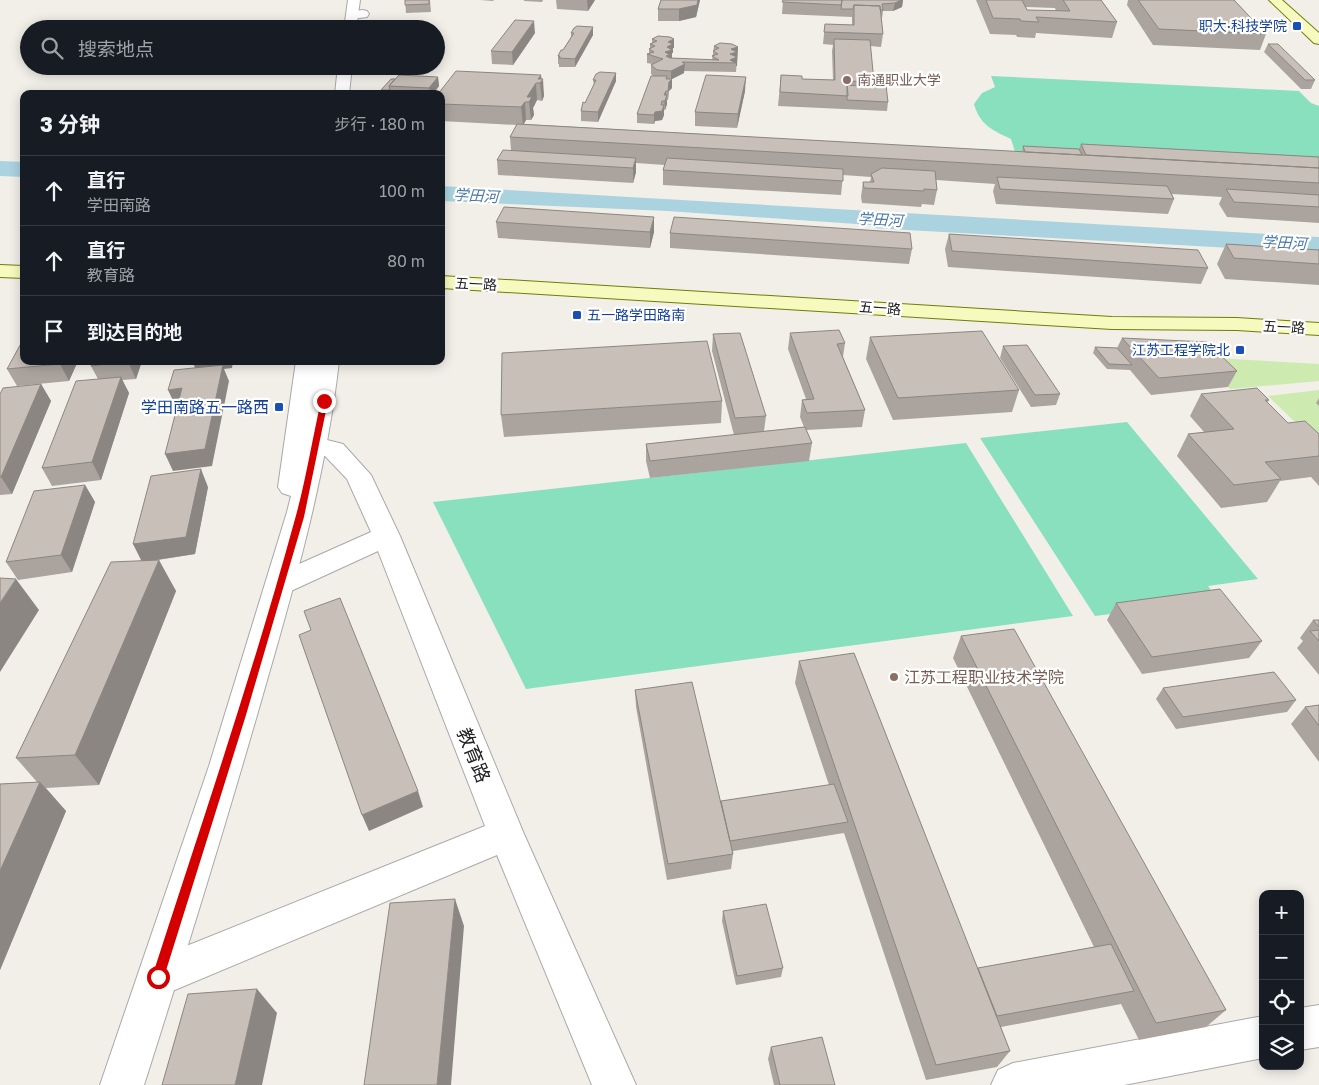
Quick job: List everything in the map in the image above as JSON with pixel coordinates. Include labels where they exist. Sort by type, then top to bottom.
[{"type":"main road","points":[[1275,0],[1319,40]]},
{"type":"main road","points":[[0,261],[20,262]]},
{"type":"main road","points":[[445,266],[604,276],[763,301]]},
{"type":"main road","points":[[0,271],[20,272]]},
{"type":"main road","name":"五一路","points":[[445,282],[1112,323],[1237,324],[1319,329]]},
{"type":"main road","name":"五一路","points":[[445,295],[579,305],[1319,344]]},
{"type":"main road","points":[[1112,323],[1319,317]]},
{"type":"street","points":[[354,0],[359,20]]},
{"type":"street","points":[[354,20],[365,0]]},
{"type":"street","points":[[342,90],[344,75]]},
{"type":"street","points":[[280,585],[295,442],[306,365]]},
{"type":"street","points":[[122,1085],[242,715],[300,517],[324,401],[328,365]]},
{"type":"street","name":"教育路","points":[[315,445],[334,450],[358,475],[386,536],[506,834],[614,1085]]},
{"type":"street","points":[[280,585],[386,536]]},
{"type":"street","points":[[158,977],[506,834]]},
{"type":"street","points":[[1304,1029],[1319,1026]]},
{"type":"street","points":[[1013,1085],[1259,1038]]},
{"type":"green space","points":[[991,76],[1299,91],[1311,103],[1319,106],[1319,172],[1016,155],[1011,139],[998,133],[983,122],[974,104],[982,93],[995,87]]},
{"type":"green space","points":[[1198,357],[1319,364],[1319,381],[1230,389]]},
{"type":"green space","points":[[1319,390],[1319,445],[1268,396]]},
{"type":"green space","points":[[1127,422],[1258,579],[1208,586],[1218,600],[1095,616],[980,438]]},
{"type":"green space","points":[[966,443],[1073,616],[526,689],[433,502]]},
{"type":"water","points":[[0,161],[20,162],[20,177],[0,176]]},
{"type":"water","name":"学田河","points":[[445,186],[1319,237],[1319,253],[872,228],[871,225],[667,211],[445,201]]},
{"type":"building","points":[[405,0],[429,0],[429,4],[405,5]]},
{"type":"building","points":[[661,0],[698,0],[697,5],[679,9],[658,9]]},
{"type":"building","points":[[783,0],[842,0],[841,5],[782,2]]},
{"type":"building","points":[[842,0],[901,0],[895,3],[882,4],[883,10],[880,10],[880,6],[854,5],[853,9],[841,9]]},
{"type":"building","points":[[986,0],[1022,0],[1027,10],[1070,11],[1063,0],[1101,0],[1117,22],[1036,17],[1039,22],[993,18]]},
{"type":"building","points":[[1138,0],[1234,0],[1266,34],[1159,29]]},
{"type":"building","points":[[854,5],[880,6],[883,34],[824,32],[825,24],[854,25]]},
{"type":"building","points":[[515,20],[534,21],[512,52],[491,51]]},
{"type":"building","points":[[577,26],[593,27],[575,59],[559,58],[561,50],[563,50],[574,33],[571,33]]},
{"type":"building","points":[[658,36],[674,39],[668,42],[673,44],[667,47],[672,50],[665,52],[670,55],[666,56],[670,58],[719,60],[712,56],[718,54],[713,51],[719,48],[714,46],[720,43],[732,44],[738,47],[731,49],[737,52],[730,54],[737,57],[730,60],[736,63],[682,62],[685,64],[671,71],[657,70],[651,65],[663,59],[647,54],[654,52],[649,49],[655,46],[650,44],[657,41],[652,39]]},
{"type":"building","points":[[834,39],[870,40],[874,82],[847,81],[848,96],[780,92],[781,75],[802,76],[802,79],[835,80]]},
{"type":"building","points":[[1268,44],[1278,44],[1315,80],[1305,80]]},
{"type":"building","points":[[456,71],[541,75],[538,79],[543,79],[540,83],[536,83],[527,97],[532,97],[529,102],[525,102],[521,107],[445,104],[445,90],[441,90]]},
{"type":"building","points":[[600,72],[616,73],[598,112],[581,111],[583,102],[585,103],[596,80],[593,80],[596,74]]},
{"type":"building","points":[[399,75],[438,77],[429,88],[389,86]]},
{"type":"building","points":[[706,75],[746,77],[738,114],[695,112]]},
{"type":"building","points":[[651,76],[667,76],[666,79],[672,79],[669,82],[668,91],[664,95],[667,95],[665,101],[662,101],[661,105],[664,105],[662,111],[655,112],[654,115],[637,114]]},
{"type":"building","points":[[391,79],[395,79],[389,86],[390,90],[381,90]]},
{"type":"building","points":[[847,85],[874,87],[874,85],[886,85],[888,102],[847,100]]},
{"type":"building","points":[[517,124],[1319,168],[1319,183],[510,137]]},
{"type":"building","points":[[1081,144],[1319,157],[1319,168],[1086,155]]},
{"type":"building","points":[[1023,146],[1079,149],[1082,155],[1025,152]]},
{"type":"building","points":[[503,150],[636,158],[633,168],[497,160]]},
{"type":"building","points":[[667,158],[843,169],[843,181],[663,170]]},
{"type":"building","points":[[882,168],[935,171],[937,190],[864,188],[863,182],[874,182],[871,174]]},
{"type":"building","points":[[997,177],[1167,186],[1174,199],[1000,189]]},
{"type":"building","points":[[1226,189],[1319,195],[1319,207],[1234,202]]},
{"type":"building","points":[[504,207],[654,217],[650,232],[496,222]]},
{"type":"building","points":[[674,217],[910,233],[912,249],[670,233]]},
{"type":"building","points":[[949,234],[1198,250],[1208,268],[952,251]]},
{"type":"building","points":[[1226,244],[1319,250],[1319,264],[1234,258]]},
{"type":"building","points":[[839,330],[845,343],[837,344],[865,410],[807,413],[802,400],[814,399],[790,333]]},
{"type":"building","points":[[982,331],[1019,390],[898,398],[870,337]]},
{"type":"building","points":[[740,333],[766,416],[735,418],[713,334]]},
{"type":"building","points":[[1122,338],[1207,342],[1237,371],[1159,378]]},
{"type":"building","points":[[707,341],[722,401],[501,415],[502,353]]},
{"type":"building","points":[[20,345],[20,365],[49,365],[7,369]]},
{"type":"building","points":[[1027,345],[1060,394],[1035,395],[1003,346]]},
{"type":"building","points":[[1095,347],[1117,348],[1132,365],[1109,364]]},
{"type":"building","points":[[223,365],[205,449],[165,454],[182,388],[168,390],[174,370]]},
{"type":"building","points":[[121,377],[92,462],[42,468],[76,381]]},
{"type":"building","points":[[41,384],[0,477],[0,394],[3,388]]},
{"type":"building","points":[[1257,388],[1269,400],[1265,400],[1288,423],[1305,421],[1319,434],[1319,456],[1265,462],[1281,479],[1234,485],[1188,434],[1234,429],[1201,394]]},
{"type":"building","points":[[805,427],[812,443],[650,461],[646,444]]},
{"type":"building","points":[[201,469],[186,537],[133,544],[151,476]]},
{"type":"building","points":[[85,485],[61,555],[6,562],[34,491]]},
{"type":"building","points":[[159,560],[75,755],[16,758],[111,562]]},
{"type":"building","points":[[0,578],[16,579],[0,603]]},
{"type":"building","points":[[1220,589],[1262,641],[1152,657],[1116,603]]},
{"type":"building","points":[[340,598],[418,791],[362,815],[299,635],[311,630],[304,611]]},
{"type":"building","points":[[1313,620],[1319,620],[1319,627]]},
{"type":"building","points":[[1014,629],[1226,1010],[1156,1023],[961,636]]},
{"type":"building","points":[[1319,630],[1319,641],[1310,631]]},
{"type":"building","points":[[854,653],[1010,1051],[936,1065],[799,661]]},
{"type":"building","points":[[1274,672],[1296,700],[1183,717],[1163,688]]},
{"type":"building","points":[[692,682],[733,854],[668,864],[635,690]]},
{"type":"building","points":[[1319,705],[1319,726],[1305,707]]},
{"type":"building","points":[[40,782],[0,871],[0,784]]},
{"type":"building","points":[[834,784],[848,822],[730,841],[721,801]]},
{"type":"building","points":[[455,899],[437,1085],[364,1085],[390,903]]},
{"type":"building","points":[[766,904],[783,968],[737,976],[723,911]]},
{"type":"building","points":[[1111,944],[1134,991],[997,1016],[978,968]]},
{"type":"building","points":[[257,989],[235,1085],[162,1085],[188,994]]},
{"type":"building","points":[[822,1037],[835,1085],[780,1085],[771,1047]]},
{"type":"place","name":"职大·科技学院","points":[[1297,26]]},
{"type":"place","name":"南通职业大学","points":[[847,80]]},
{"type":"place","name":"五一路学田路南","points":[[577,315]]},
{"type":"place","name":"江苏工程学院北","points":[[1240,350]]},
{"type":"place","name":"学田南路五一路西","points":[[279,407]]},
{"type":"place","name":"江苏工程职业技术学院","points":[[894,677]]},
{"type":"route","points":[[158,977],[242,715],[300,517],[324,401]]}]
